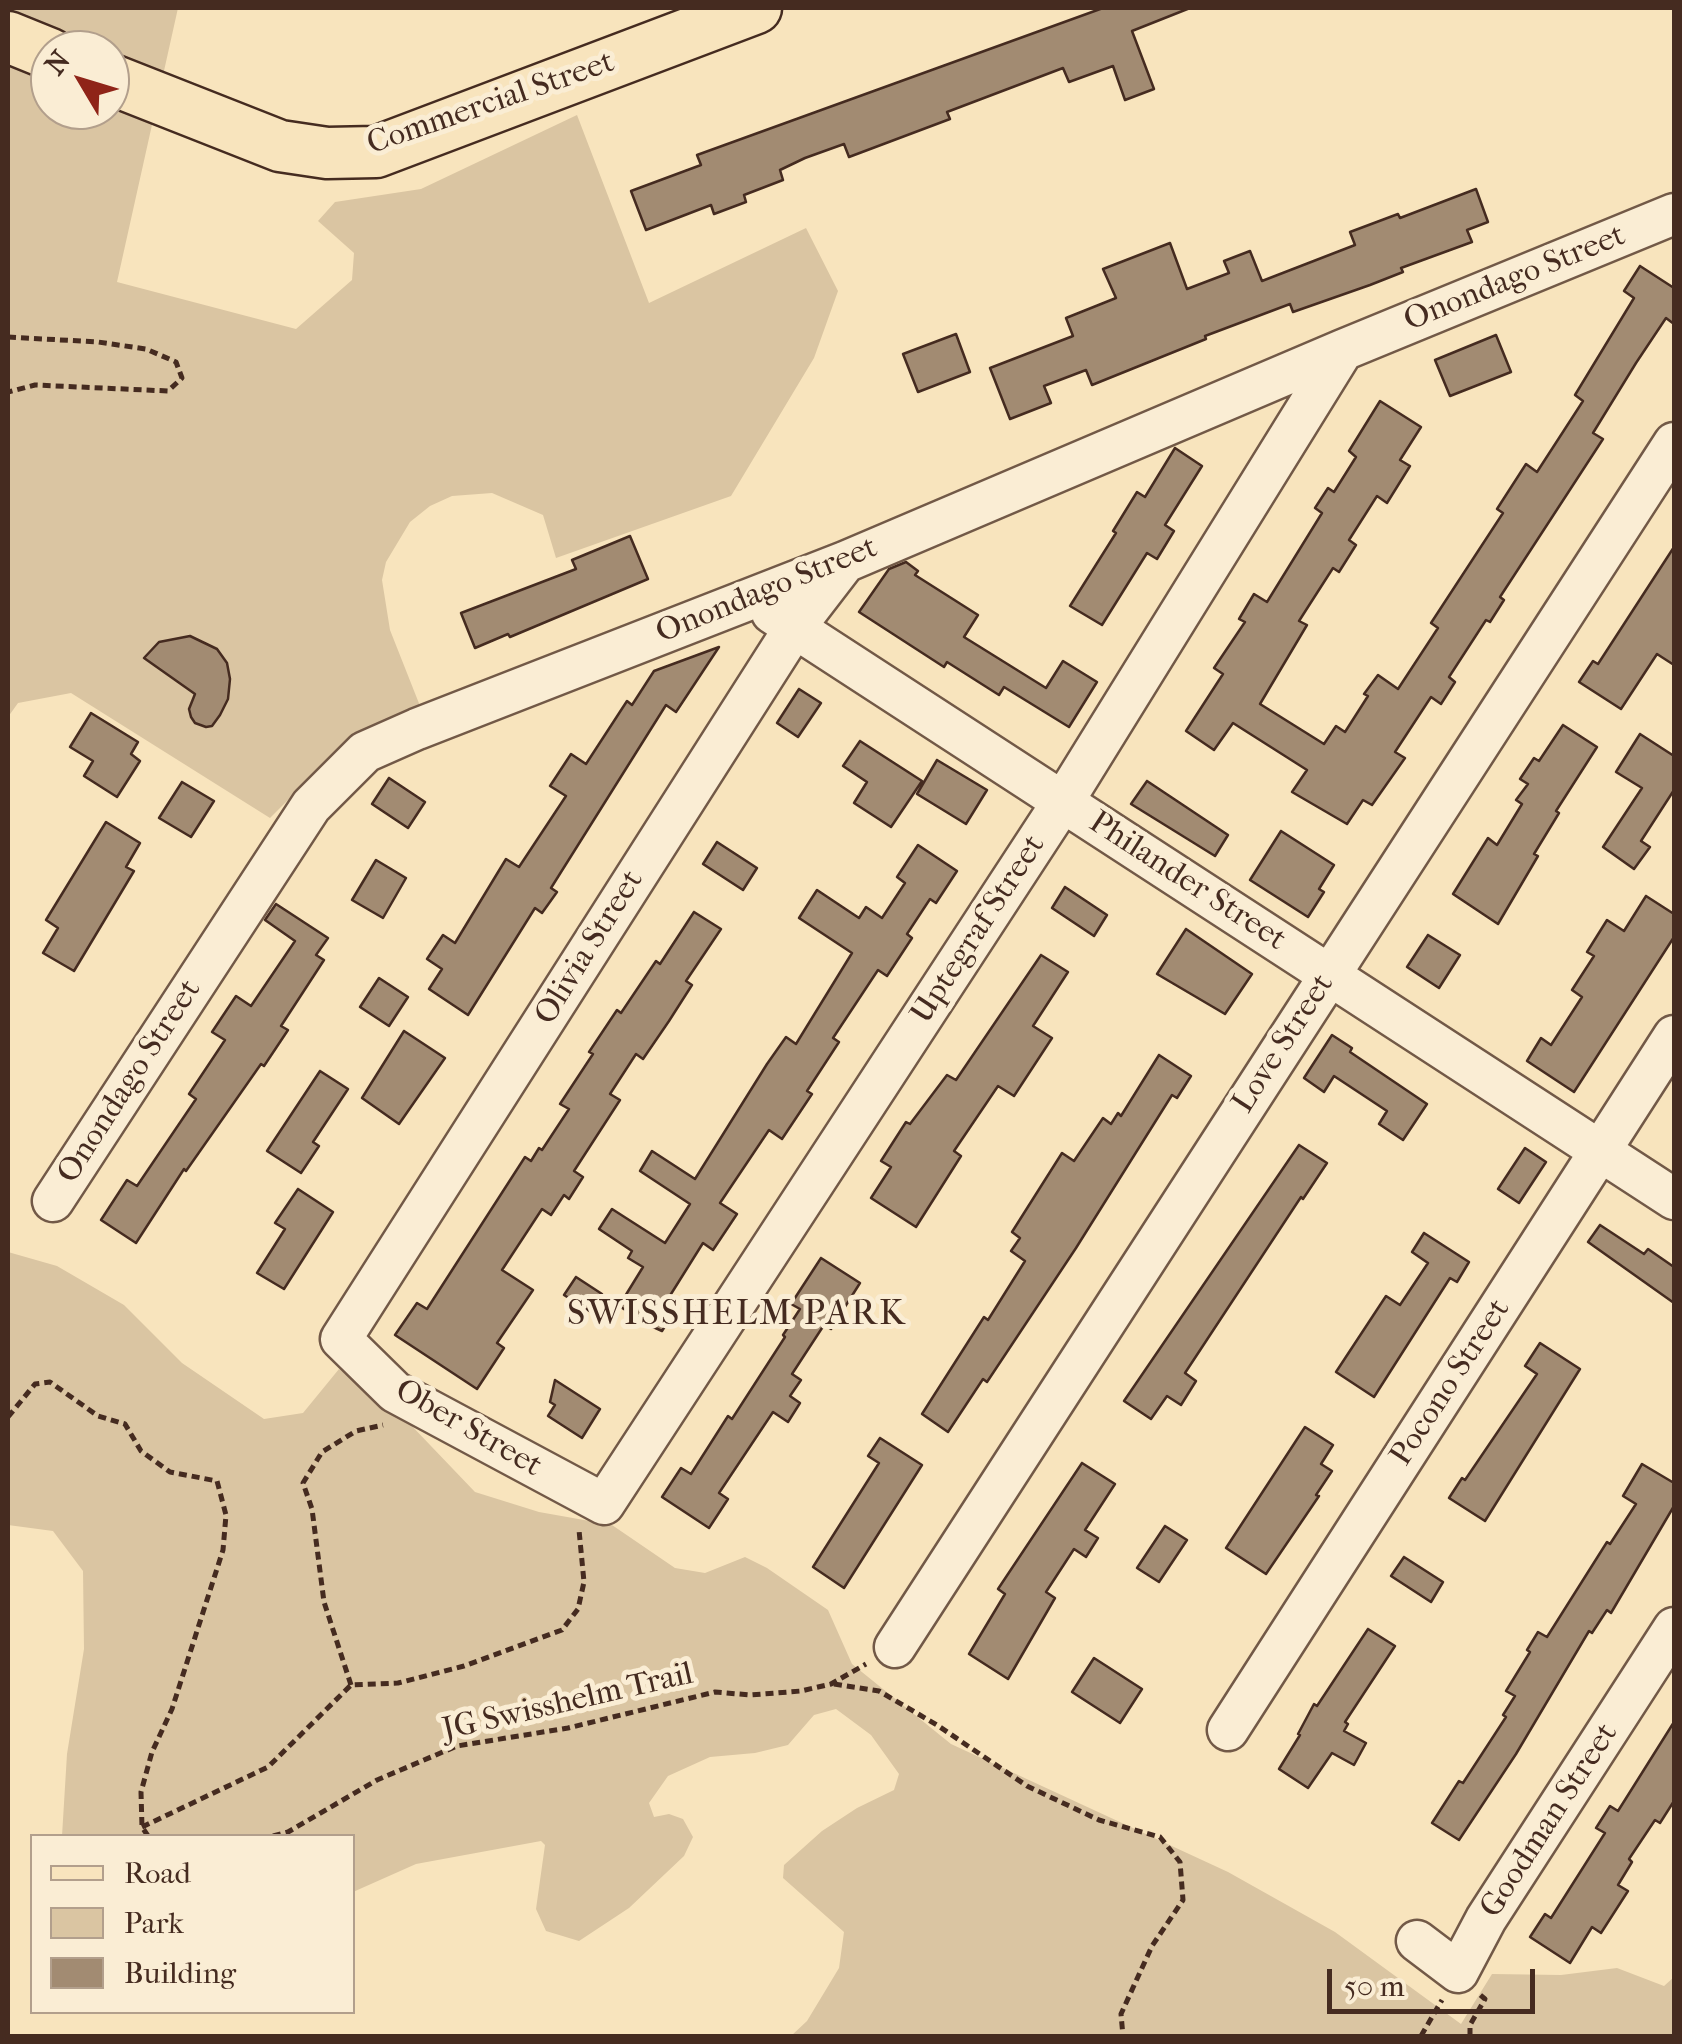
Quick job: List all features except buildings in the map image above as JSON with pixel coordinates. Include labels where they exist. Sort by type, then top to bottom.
[{"type":"main road","name":"Commercial Street","points":[[130,87],[280,146],[327,153],[376,152],[756,8]]},
{"type":"street","name":"Onondago Street","points":[[52,1202],[312,806],[365,752],[845,562],[1674,214]]},
{"type":"street","name":"Uptegraf Street","points":[[597,1500],[1062,802],[1343,350]]},
{"type":"street","name":"Love Street","points":[[894,1647],[1674,443]]},
{"type":"street","name":"Olivia Street","points":[[342,1339],[795,627],[845,562]]},
{"type":"street","name":"Philander Street","points":[[749,598],[1674,1199]]},
{"type":"street","name":"Pocono Street","points":[[1228,1730],[1674,1036]]},
{"type":"street","name":"Ober Street","points":[[342,1339],[395,1392],[597,1500]]},
{"type":"street","name":"Goodman Street","points":[[1458,1972],[1486,1919],[1674,1628]]},
{"type":"street","points":[[1417,1940],[1458,1972]]},
{"type":"path","points":[[8,336],[98,342],[146,350],[176,362],[182,378],[168,390],[35,385],[8,392]]},
{"type":"path","points":[[8,1417],[34,1384],[50,1382],[98,1416],[124,1424],[141,1451],[170,1472],[217,1481],[226,1515],[223,1550],[172,1709],[152,1752],[142,1792],[142,1827],[147,1834]]},
{"type":"path","points":[[352,1685],[324,1602],[312,1509],[303,1483],[322,1452],[356,1431],[388,1424]]},
{"type":"path","points":[[142,1827],[268,1767],[352,1685],[398,1683],[464,1666],[562,1630],[578,1608],[584,1582],[579,1520],[597,1500]]},
{"type":"path","name":"JG Swisshelm Trail","points":[[832,1684],[894,1647]]},
{"type":"path","name":"JG Swisshelm Trail","points":[[280,1834],[377,1780],[458,1746],[568,1728],[715,1692],[750,1694],[832,1684],[879,1691],[936,1724],[1027,1786],[1099,1820],[1160,1836],[1180,1862],[1183,1900],[1152,1946],[1121,2014],[1124,2036]]},
{"type":"path","points":[[1420,2036],[1458,1972]]},
{"type":"green space","points":[[8,8],[178,8],[117,282],[296,329],[352,280],[354,253],[318,221],[335,202],[421,189],[577,115],[649,303],[806,228],[838,291],[814,358],[731,496],[556,558],[543,515],[492,493],[452,496],[430,506],[410,522],[386,562],[382,580],[390,630],[422,711],[360,737],[316,772],[270,818],[71,693],[18,703],[8,717]]},
{"type":"green space","points":[[8,1252],[57,1266],[124,1305],[182,1363],[264,1419],[303,1413],[339,1369],[409,1423],[475,1492],[539,1512],[612,1525],[675,1568],[705,1573],[745,1557],[767,1568],[828,1610],[852,1664],[951,1744],[1228,1872],[1335,1932],[1461,2024],[1492,1974],[1561,1975],[1617,1968],[1664,1986],[1674,1977],[1674,2036],[791,2036],[807,2021],[839,1968],[844,1932],[783,1878],[784,1865],[822,1831],[894,1790],[899,1774],[871,1735],[836,1709],[814,1715],[788,1745],[710,1757],[668,1776],[649,1803],[654,1817],[669,1814],[683,1819],[693,1837],[684,1856],[629,1908],[579,1941],[546,1931],[536,1909],[545,1845],[541,1841],[416,1864],[355,1891],[355,1834],[62,1834],[67,1754],[84,1649],[83,1571],[53,1531],[8,1525]]},
{"type":"district","name":"SWISSHELM PARK","points":[[737,1315]]}]
